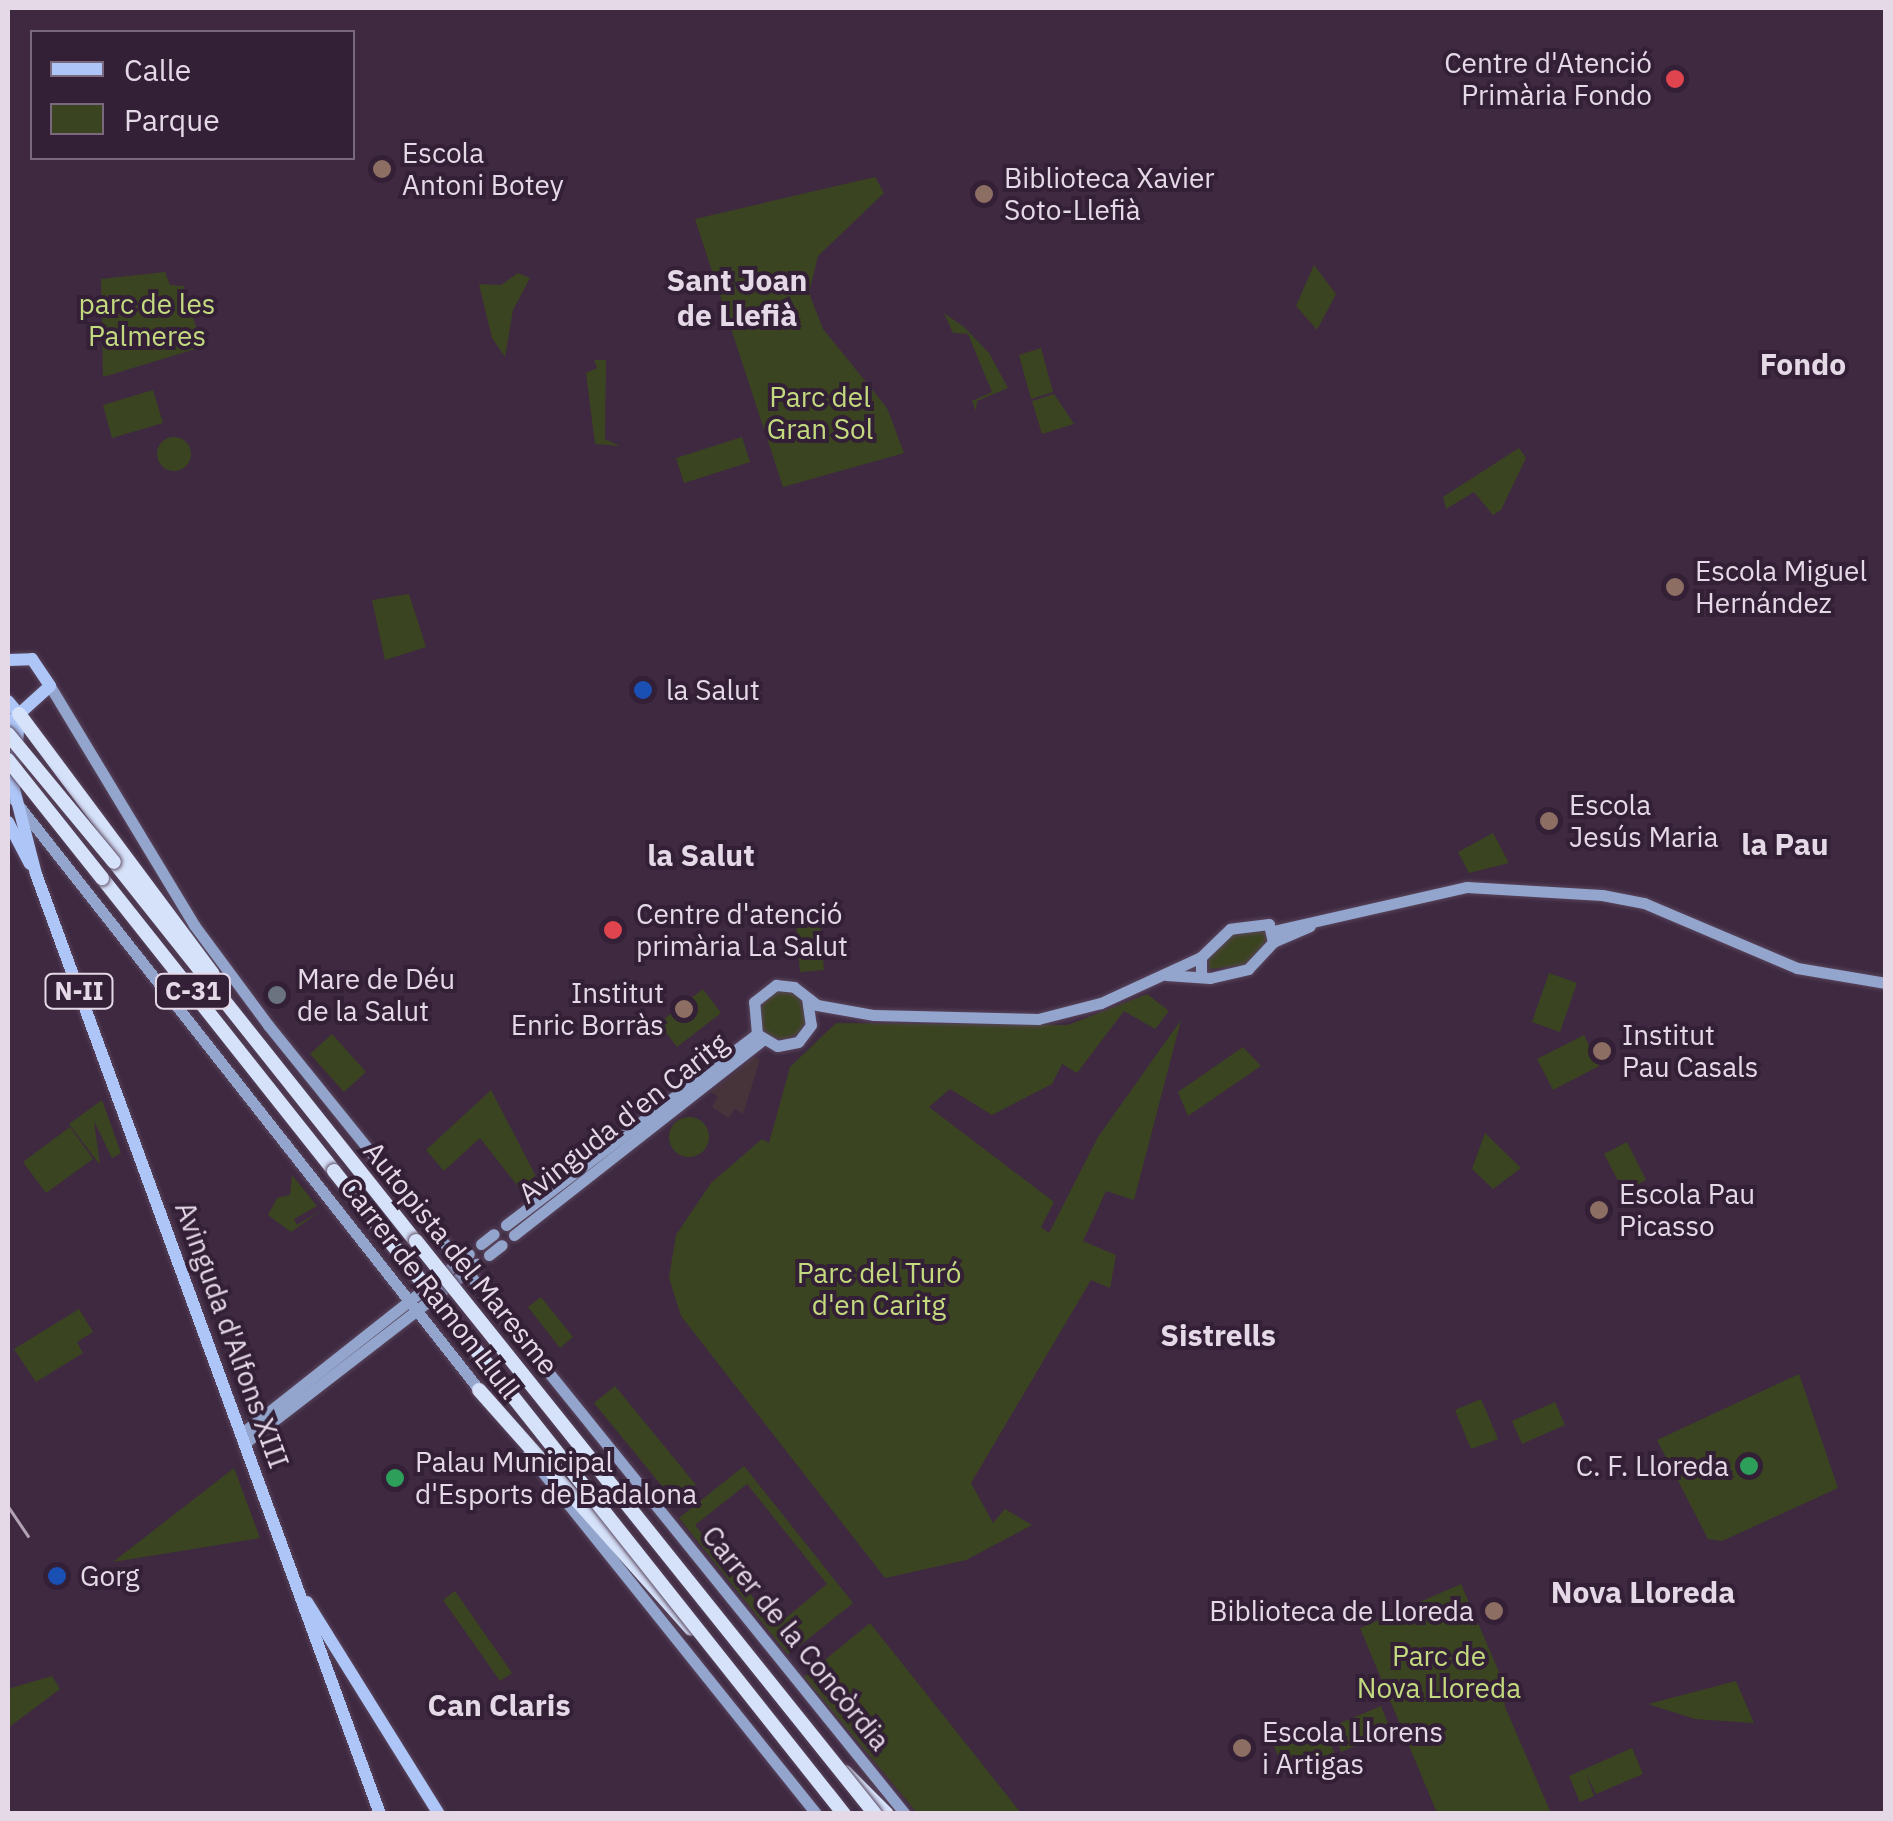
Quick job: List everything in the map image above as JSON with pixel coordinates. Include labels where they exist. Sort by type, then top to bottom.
[{"type":"highway","points":[[13,719],[91,802],[236,1013]]},
{"type":"highway","name":"Autopista del Maresme","points":[[8,734],[236,1013],[875,1814]]},
{"type":"highway","name":"Autopista del Maresme","points":[[8,760],[844,1814]]},
{"type":"highway","points":[[479,1390],[728,1664]]},
{"type":"highway","points":[[836,1766],[887,1814]]},
{"type":"main road","points":[[8,660],[32,658],[50,686],[13,719],[8,700]]},
{"type":"main road","name":"Avinguda d'Alfons XIII","points":[[13,719],[12,797],[36,874],[380,1814]]},
{"type":"main road","name":"Avinguda d'Alfons XIII","points":[[8,822],[36,874]]},
{"type":"main road","name":"N-II","points":[[300,1592],[439,1814]]},
{"type":"street","name":"Carrer de la Concòrdia","points":[[50,686],[118,800],[268,1026],[468,1262],[906,1814]]},
{"type":"street","name":"Carrer de Ramon Llull","points":[[12,797],[816,1814]]},
{"type":"street","points":[[1157,978],[1248,969],[1273,936],[1328,918],[1467,887],[1620,896],[1797,968],[1886,983]]},
{"type":"street","points":[[843,1011],[811,1025],[790,1046],[760,1037],[751,1012],[767,988],[794,987],[808,998],[843,1011],[1038,1019],[1157,978],[1202,956],[1242,924],[1264,919],[1273,936]]},
{"type":"street","points":[[1201,974],[1202,956]]},
{"type":"street","points":[[808,998],[811,1025]]},
{"type":"street","name":"Avinguda d'en Caritg","points":[[510,1230],[760,1037]]},
{"type":"street","points":[[485,1249],[498,1240]]},
{"type":"street","points":[[244,1438],[468,1262]]},
{"type":"shaded area","points":[[754,1057],[760,1059],[743,1114],[735,1109],[728,1118],[712,1107],[718,1097],[711,1092]]},
{"type":"green space","name":"Parc del Gran Sol","points":[[875,177],[884,193],[818,256],[809,293],[823,329],[887,408],[904,453],[783,487],[695,219]]},
{"type":"green space","points":[[1314,265],[1336,294],[1317,330],[1296,306]]},
{"type":"green space","name":"parc de les Palmeres","points":[[165,272],[170,285],[184,286],[202,347],[103,377],[101,279]]},
{"type":"green space","points":[[518,273],[530,278],[513,310],[505,357],[492,338],[479,284],[501,285]]},
{"type":"green space","points":[[944,313],[964,327],[989,353],[1008,388],[977,401],[976,411],[972,401],[992,392],[968,334],[953,333]]},
{"type":"green space","points":[[1041,348],[1053,392],[1031,399],[1019,355]]},
{"type":"green space","points":[[594,360],[606,360],[605,439],[620,446],[595,444],[586,373],[597,368]]},
{"type":"green space","points":[[153,390],[163,423],[112,438],[103,405]]},
{"type":"green space","points":[[1054,394],[1074,424],[1042,434],[1032,401]]},
{"type":"green space","points":[[174,437],[186,442],[191,454],[186,466],[174,471],[162,466],[157,454],[162,442]]},
{"type":"green space","points":[[742,437],[750,462],[684,483],[676,458]]},
{"type":"green space","points":[[1519,448],[1526,458],[1501,510],[1493,515],[1474,492],[1446,509],[1443,497]]},
{"type":"green space","points":[[409,594],[426,647],[385,660],[372,600]]},
{"type":"green space","points":[[1493,833],[1509,863],[1469,873],[1458,852]]},
{"type":"green space","points":[[820,920],[824,970],[800,972],[796,922]]},
{"type":"green space","points":[[1262,929],[1268,939],[1246,965],[1209,969],[1208,955],[1230,934]]},
{"type":"green space","points":[[1549,973],[1577,983],[1560,1032],[1532,1022]]},
{"type":"green space","points":[[703,989],[721,1013],[677,1047],[659,1023]]},
{"type":"green space","points":[[782,991],[799,998],[806,1015],[799,1032],[782,1039],[765,1032],[758,1015],[765,998]]},
{"type":"green space","name":"Parc del Turó d'en Caritg","points":[[1147,994],[1169,1011],[1155,1029],[1124,1011],[1077,1073],[1062,1064],[1052,1084],[992,1115],[950,1089],[929,1107],[1054,1202],[1041,1227],[1049,1233],[1098,1137],[1181,1020],[1134,1200],[1106,1191],[1083,1241],[1116,1255],[1110,1288],[1091,1280],[971,1483],[993,1523],[1005,1509],[1032,1525],[966,1560],[885,1578],[681,1316],[669,1278],[676,1235],[711,1183],[762,1139],[769,1143],[790,1067],[836,1023],[1068,1025]]},
{"type":"green space","points":[[332,1034],[366,1072],[344,1092],[310,1054]]},
{"type":"green space","points":[[1584,1035],[1599,1066],[1553,1090],[1537,1059]]},
{"type":"green space","points":[[1243,1047],[1261,1066],[1188,1116],[1178,1092]]},
{"type":"green space","points":[[491,1090],[540,1184],[524,1194],[480,1138],[444,1171],[426,1150]]},
{"type":"green space","points":[[102,1100],[121,1153],[112,1158],[94,1121],[100,1165],[69,1124]]},
{"type":"green space","points":[[689,1117],[703,1123],[709,1137],[703,1151],[689,1157],[675,1151],[669,1137],[675,1123]]},
{"type":"green space","points":[[70,1127],[93,1159],[46,1193],[23,1162]]},
{"type":"green space","points":[[1485,1133],[1521,1168],[1493,1189],[1472,1169]]},
{"type":"green space","points":[[1627,1142],[1646,1180],[1624,1192],[1604,1154]]},
{"type":"green space","points":[[292,1175],[317,1206],[294,1219],[297,1225],[322,1210],[291,1232],[268,1215],[277,1198],[290,1195]]},
{"type":"green space","points":[[541,1297],[573,1337],[560,1348],[528,1307]]},
{"type":"green space","points":[[79,1309],[93,1332],[77,1342],[83,1353],[36,1382],[14,1349]]},
{"type":"green space","name":"C. F. Lloreda","points":[[1799,1374],[1838,1488],[1722,1541],[1708,1539],[1657,1440]]},
{"type":"green space","points":[[615,1386],[696,1485],[675,1502],[594,1403]]},
{"type":"green space","points":[[1481,1399],[1498,1439],[1471,1449],[1455,1410]]},
{"type":"green space","points":[[1555,1402],[1565,1425],[1522,1444],[1512,1421]]},
{"type":"green space","points":[[744,1466],[853,1603],[788,1655],[679,1518]],"holes":[[[747,1484],[827,1584],[776,1626],[695,1525]]]},
{"type":"green space","points":[[234,1468],[260,1538],[113,1562]]},
{"type":"green space","name":"Parc de Nova Lloreda","points":[[1461,1584],[1503,1681],[1505,1707],[1551,1813],[1437,1813],[1360,1628]]},
{"type":"green space","points":[[455,1591],[512,1673],[500,1681],[443,1600]]},
{"type":"green space","points":[[870,1623],[1021,1813],[917,1813],[804,1677]]},
{"type":"green space","points":[[52,1676],[60,1689],[8,1728],[8,1689]]},
{"type":"green space","points":[[1736,1681],[1754,1723],[1695,1719],[1648,1704]]},
{"type":"green space","points":[[1381,1706],[1391,1731],[1341,1752],[1331,1727]]},
{"type":"green space","points":[[1322,1724],[1335,1754],[1286,1774],[1273,1744]]},
{"type":"green space","points":[[1632,1748],[1643,1774],[1596,1794],[1586,1774],[1594,1796],[1580,1802],[1569,1776]]},
{"type":"tram line","points":[[8,1506],[28,1536]]},
{"type":"place","name":"Centre d'Atenció Primària Fondo","points":[[1675,79]]},
{"type":"place","name":"Escola Antoni Botey","points":[[382,169]]},
{"type":"place","name":"Biblioteca Xavier Soto-Llefià","points":[[984,194]]},
{"type":"place","name":"Escola Miguel Hernández","points":[[1675,587]]},
{"type":"place","name":"la Salut","points":[[643,690]]},
{"type":"place","name":"Escola Jesús Maria","points":[[1549,821]]},
{"type":"place","name":"Centre d'atenció primària La Salut","points":[[613,930]]},
{"type":"place","name":"Mare de Déu de la Salut","points":[[277,995]]},
{"type":"place","name":"Institut Enric Borràs","points":[[684,1009]]},
{"type":"place","name":"Institut Pau Casals","points":[[1602,1051]]},
{"type":"place","name":"Escola Pau Picasso","points":[[1599,1210]]},
{"type":"place","name":"C. F. Lloreda","points":[[1749,1466]]},
{"type":"place","name":"Palau Municipal d'Esports de Badalona","points":[[395,1478]]},
{"type":"place","name":"Gorg","points":[[57,1576]]},
{"type":"place","name":"Biblioteca de Lloreda","points":[[1494,1611]]},
{"type":"place","name":"Escola Llorens i Artigas","points":[[1242,1748]]},
{"type":"district","name":"Sant Joan de Llefià","points":[[737,297]]},
{"type":"district","name":"Fondo","points":[[1803,364]]},
{"type":"district","name":"la Pau","points":[[1785,844]]},
{"type":"district","name":"la Salut","points":[[701,855]]},
{"type":"district","name":"Sistrells","points":[[1218,1335]]},
{"type":"district","name":"Nova Lloreda","points":[[1643,1592]]},
{"type":"district","name":"Can Claris","points":[[499,1705]]}]
